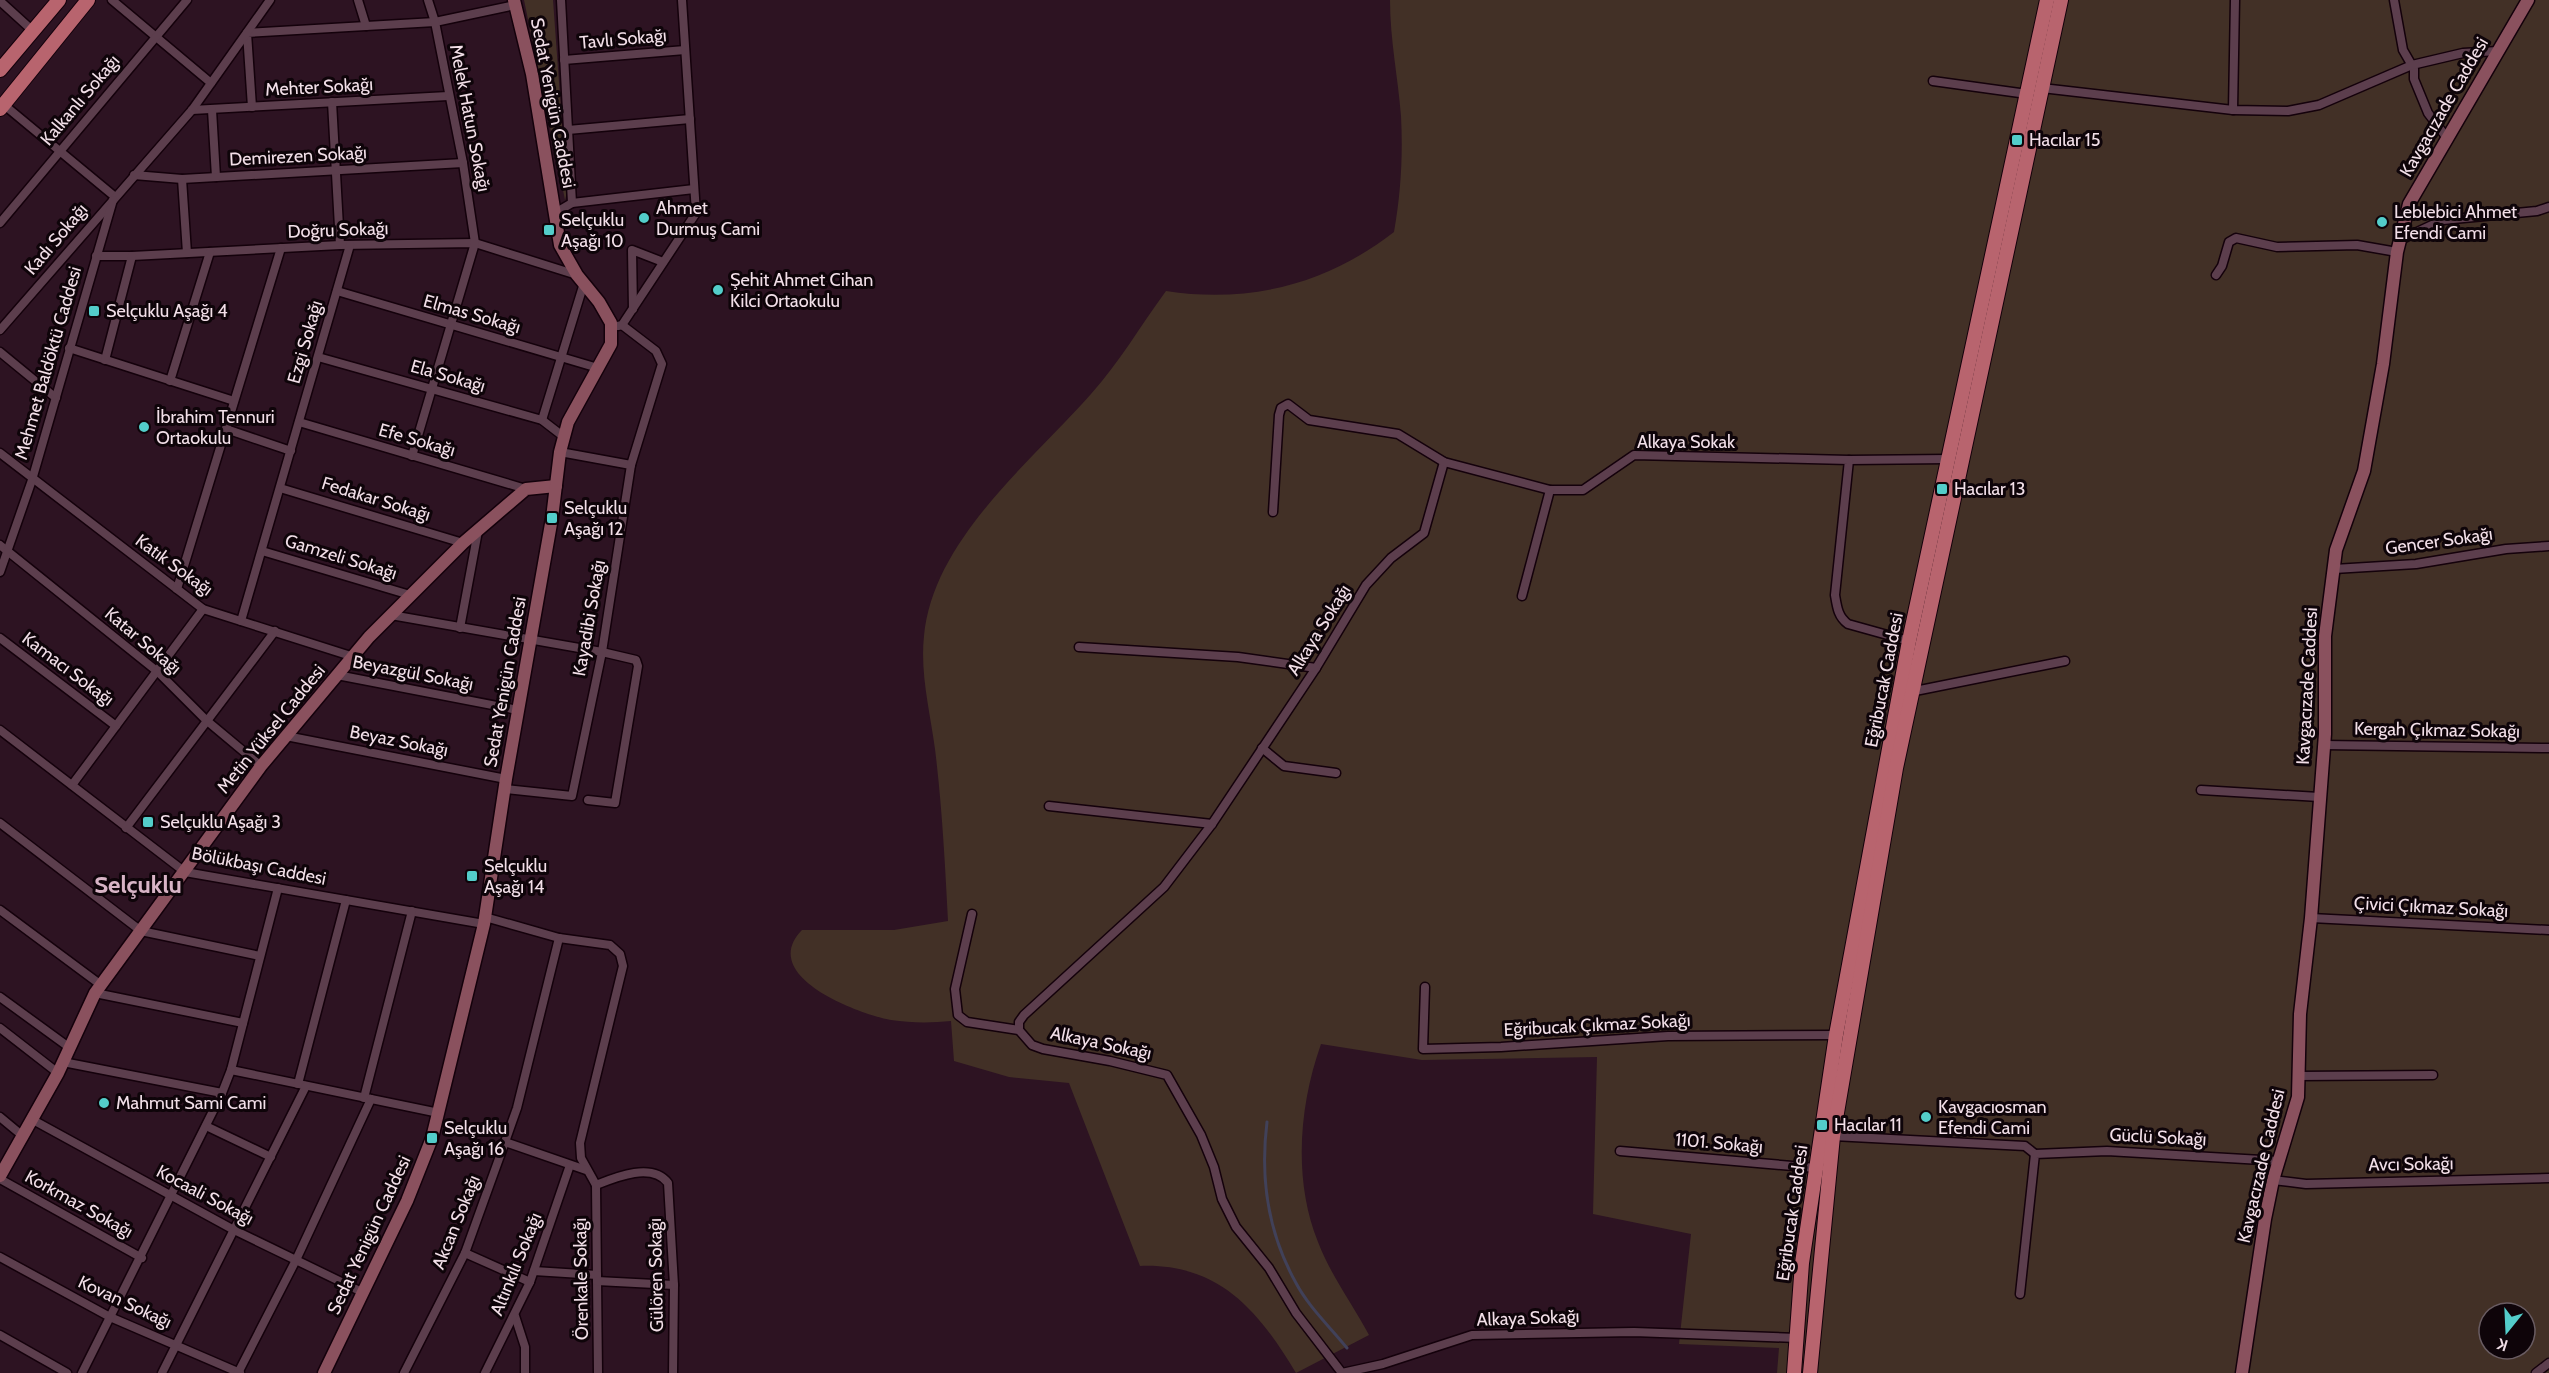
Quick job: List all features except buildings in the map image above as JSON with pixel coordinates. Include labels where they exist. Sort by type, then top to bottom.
[{"type":"main road","points":[[0,70],[59,0]]},
{"type":"main road","points":[[2,106],[88,0]]},
{"type":"main road","name":"Eğribucak Caddesi","points":[[1794,1373],[1802,1263],[1836,1035],[1909,641],[2047,0]]},
{"type":"main road","name":"Eğribucak Caddesi","points":[[1810,1373],[1833,1136],[1910,692],[2061,0]]},
{"type":"street","points":[[112,0],[211,83]]},
{"type":"street","name":"Kalkanlı Sokağı","points":[[0,223],[58,151],[187,0]]},
{"type":"street","name":"Kadı Sokağı","points":[[0,330],[114,196],[192,110],[270,0]]},
{"type":"street","points":[[358,0],[366,26]]},
{"type":"street","name":"Melek Hatun Sokağı","points":[[428,0],[435,22],[463,163],[474,243]]},
{"type":"street","points":[[561,0],[572,204]]},
{"type":"street","points":[[617,327],[633,309],[696,213],[682,0]]},
{"type":"street","points":[[2233,110],[2235,0]]},
{"type":"street","points":[[2394,0],[2403,50],[2412,65],[2414,79],[2428,113],[2447,138]]},
{"type":"street","name":"Kavgacızade Caddesi","points":[[2242,1373],[2273,1180],[2298,1097],[2300,1014],[2311,918],[2324,745],[2325,636],[2336,550],[2364,471],[2383,364],[2398,246],[2409,204],[2528,0]]},
{"type":"street","points":[[0,1],[33,31]]},
{"type":"street","points":[[252,106],[247,33],[435,22],[514,2]]},
{"type":"street","name":"Sedat Yenigün Caddesi","points":[[324,1373],[407,1201],[432,1138],[485,921],[560,452],[568,422],[611,344],[617,327],[580,279],[560,245],[532,74],[514,2]]},
{"type":"street","name":"Tavlı Sokağı","points":[[564,60],[685,50]]},
{"type":"street","points":[[2042,87],[2233,110],[2288,111],[2319,105],[2412,65],[2463,53],[2498,51]]},
{"type":"street","points":[[1933,81],[2027,94]]},
{"type":"street","name":"Mehter Sokağı","points":[[192,110],[448,96]]},
{"type":"street","name":"Ezgi Sokağı","points":[[241,621],[337,291],[345,245],[332,102]]},
{"type":"street","points":[[2,106],[114,196]]},
{"type":"street","points":[[212,110],[216,177]]},
{"type":"street","points":[[568,130],[690,119]]},
{"type":"street","name":"Demirezen Sokağı","points":[[134,175],[182,179],[463,163]]},
{"type":"street","points":[[182,179],[187,253]]},
{"type":"street","points":[[555,213],[572,204],[694,189]]},
{"type":"street","name":"Mehmet Baldöktü Caddesi","points":[[0,572],[32,480],[114,196]]},
{"type":"street","points":[[2216,275],[2223,266],[2228,245],[2236,238],[2277,247],[2398,246],[2443,220],[2537,211],[2549,207]]},
{"type":"street","points":[[412,456],[474,243]]},
{"type":"street","name":"Doğru Sokağı","points":[[96,256],[345,245],[474,243],[580,279]]},
{"type":"street","points":[[177,589],[281,248]]},
{"type":"street","points":[[633,309],[632,250],[663,262]]},
{"type":"street","points":[[170,381],[210,252]]},
{"type":"street","points":[[105,360],[132,256]]},
{"type":"street","points":[[542,420],[580,279]]},
{"type":"street","name":"Elmas Sokağı","points":[[337,291],[598,368]]},
{"type":"street","name":"Kayadibi Sokağı","points":[[572,796],[602,652],[631,465],[662,364],[656,351],[617,327]]},
{"type":"street","points":[[69,348],[234,401]]},
{"type":"street","points":[[0,352],[56,398]]},
{"type":"street","name":"Ela Sokağı","points":[[318,357],[542,420],[564,437]]},
{"type":"street","name":"Alkaya Sokak","points":[[1273,512],[1279,415],[1286,405],[1292,405],[1309,420],[1398,434],[1444,462],[1550,490],[1583,490],[1634,455],[1850,460],[1949,459]]},
{"type":"street","name":"Efe Sokağı","points":[[299,422],[526,489]]},
{"type":"street","points":[[226,429],[291,451]]},
{"type":"street","points":[[560,452],[631,465]]},
{"type":"street","name":"Katık Sokağı","points":[[0,453],[32,480],[203,609],[354,657]]},
{"type":"street","points":[[1850,460],[1835,595],[1838,609],[1842,619],[1848,624],[1909,641]]},
{"type":"street","name":"Alkaya Sokağı","points":[[1444,462],[1424,533],[1391,558],[1366,585],[1316,668],[1212,824],[1164,887],[1024,1015],[1019,1022],[1019,1030],[1032,1045],[1043,1049],[1110,1061],[1167,1075],[1202,1136],[1214,1167],[1222,1199],[1236,1227],[1269,1268],[1296,1313],[1342,1373],[1383,1364],[1472,1335],[1634,1332],[1797,1338]]},
{"type":"street","points":[[526,489],[556,486]]},
{"type":"street","name":"Fedakar Sokağı","points":[[280,488],[462,543]]},
{"type":"street","name":"Metin Yüksel Caddesi","points":[[0,1177],[61,1068],[98,989],[261,766],[337,675],[410,595],[462,543],[526,489]]},
{"type":"street","points":[[1522,596],[1550,490]]},
{"type":"street","points":[[460,628],[478,530]]},
{"type":"street","name":"Katar Sokağı","points":[[0,545],[158,672],[206,720],[261,766]]},
{"type":"street","name":"Gencer Sokağı","points":[[2334,569],[2416,564],[2506,549],[2549,546]]},
{"type":"street","name":"Gamzeli Sokağı","points":[[262,551],[410,595]]},
{"type":"street","points":[[72,785],[203,609]]},
{"type":"street","points":[[391,615],[634,659],[638,666],[615,803],[588,800]]},
{"type":"street","points":[[126,828],[274,632]]},
{"type":"street","name":"Kamacı Sokağı","points":[[0,638],[116,726]]},
{"type":"street","points":[[1079,647],[1238,657],[1316,668]]},
{"type":"street","points":[[1910,692],[2065,661]]},
{"type":"street","name":"Beyazgül Sokağı","points":[[337,675],[518,710]]},
{"type":"street","name":"Bölükbaşı Caddesi","points":[[0,730],[185,872],[412,911],[485,921],[616,948],[622,959],[580,1143],[586,1170]]},
{"type":"street","name":"Beyaz Sokağı","points":[[286,736],[506,784],[572,796]]},
{"type":"street","name":"Kergah Çıkmaz Sokağı","points":[[2324,745],[2549,748]]},
{"type":"street","points":[[1262,748],[1284,766],[1336,773]]},
{"type":"street","points":[[2201,789],[2319,797]]},
{"type":"street","points":[[1049,806],[1212,824]]},
{"type":"street","points":[[0,823],[141,931],[260,956]]},
{"type":"street","points":[[82,1373],[142,1258],[222,1093],[231,1070],[278,888]]},
{"type":"street","points":[[162,1373],[271,1157],[302,1085],[346,900]]},
{"type":"street","points":[[0,910],[98,989],[243,1023]]},
{"type":"street","points":[[239,1373],[296,1260],[367,1099],[412,911]]},
{"type":"street","points":[[972,914],[955,989],[958,1015],[967,1022],[1019,1030]]},
{"type":"street","name":"Çivici Çıkmaz Sokağı","points":[[2311,918],[2549,930]]},
{"type":"street","name":"Akcan Sokağı","points":[[404,1373],[465,1253],[505,1142],[517,1108],[559,938]]},
{"type":"street","name":"Eğribucak Çıkmaz Sokağı","points":[[1425,987],[1423,1049],[1501,1047],[1668,1036],[1836,1035]]},
{"type":"street","points":[[0,997],[70,1048]]},
{"type":"street","points":[[0,1028],[61,1068],[222,1093]]},
{"type":"street","points":[[231,1070],[439,1113]]},
{"type":"street","points":[[2298,1076],[2433,1075]]},
{"type":"street","points":[[0,1118],[24,1137]]},
{"type":"street","name":"Kocaali Sokağı","points":[[33,1120],[234,1230],[364,1293]]},
{"type":"street","points":[[206,1126],[271,1157]]},
{"type":"street","name":"Güclü Sokağı","points":[[1833,1136],[2025,1146],[2035,1154],[2107,1151],[2279,1161]]},
{"type":"street","points":[[505,1142],[586,1170],[596,1185]]},
{"type":"street","name":"1101. Sokağı","points":[[1620,1150],[1816,1168]]},
{"type":"street","points":[[2020,1294],[2035,1154]]},
{"type":"street","name":"Altınkılı Sokağı","points":[[485,1373],[530,1282],[570,1164]]},
{"type":"street","name":"Gülören Sokağı","points":[[596,1185],[618,1176],[655,1173],[665,1179],[670,1188],[674,1284],[673,1373]]},
{"type":"street","name":"Korkmaz Sokağı","points":[[0,1177],[142,1258]]},
{"type":"street","name":"Avcı Sokağı","points":[[2273,1180],[2306,1184],[2549,1178]]},
{"type":"street","name":"Örenkale Sokağı","points":[[596,1185],[598,1373]]},
{"type":"street","points":[[465,1253],[530,1282]]},
{"type":"street","name":"Kovan Sokağı","points":[[0,1257],[110,1317],[177,1344],[239,1373]]},
{"type":"street","points":[[534,1271],[674,1284]]},
{"type":"street","points":[[515,1316],[525,1347],[525,1373]]},
{"type":"street","points":[[0,1335],[67,1373]]},
{"type":"street","points":[[2536,1373],[2549,1363]]},
{"type":"shaded area","points":[[524,0],[553,0],[567,192],[565,200]]},
{"type":"shaded area","points":[[1390,0],[2549,0],[2549,1373],[1777,1373],[1779,1348],[1679,1344],[1691,1234],[1593,1214],[1597,1057],[1422,1060],[1321,1044],[1308,1092],[1304,1118],[1302,1168],[1305,1194],[1310,1218],[1323,1254],[1369,1335],[1296,1373],[1267,1329],[1233,1295],[1214,1282],[1192,1273],[1168,1267],[1140,1266],[1069,1083],[1009,1077],[954,1061],[951,1021],[906,1022],[876,1016],[836,1001],[817,990],[802,977],[792,963],[792,947],[802,930],[894,930],[948,921],[940,792],[924,678],[924,636],[931,601],[945,567],[965,535],[988,505],[1101,382],[1166,291],[1228,295],[1286,286],[1342,265],[1394,232],[1400,188],[1402,131]]},
{"type":"waterway","points":[[1267,1122],[1265,1164],[1268,1205],[1279,1245],[1301,1292],[1347,1348]]},
{"type":"place","name":"Hacılar 15","points":[[2017,140]]},
{"type":"place","name":"Ahmet Durmuş Cami","points":[[644,218]]},
{"type":"place","name":"Leblebici Ahmet Efendi Cami","points":[[2382,222]]},
{"type":"place","name":"Selçuklu Aşağı 10","points":[[549,230]]},
{"type":"place","name":"Şehit Ahmet Cihan Kilci Ortaokulu","points":[[718,290]]},
{"type":"place","name":"Selçuklu Aşağı 4","points":[[94,311]]},
{"type":"place","name":"İbrahim Tennuri Ortaokulu","points":[[144,427]]},
{"type":"place","name":"Hacılar 13","points":[[1942,489]]},
{"type":"place","name":"Selçuklu Aşağı 12","points":[[552,518]]},
{"type":"place","name":"Selçuklu Aşağı 3","points":[[148,822]]},
{"type":"place","name":"Selçuklu Aşağı 14","points":[[472,876]]},
{"type":"place","name":"Mahmut Sami Cami","points":[[104,1103]]},
{"type":"place","name":"Kavgacıosman Efendi Cami","points":[[1926,1117]]},
{"type":"place","name":"Hacılar 11","points":[[1822,1125]]},
{"type":"place","name":"Selçuklu Aşağı 16","points":[[432,1138]]},
{"type":"district","name":"Selçuklu","points":[[138,885]]}]
